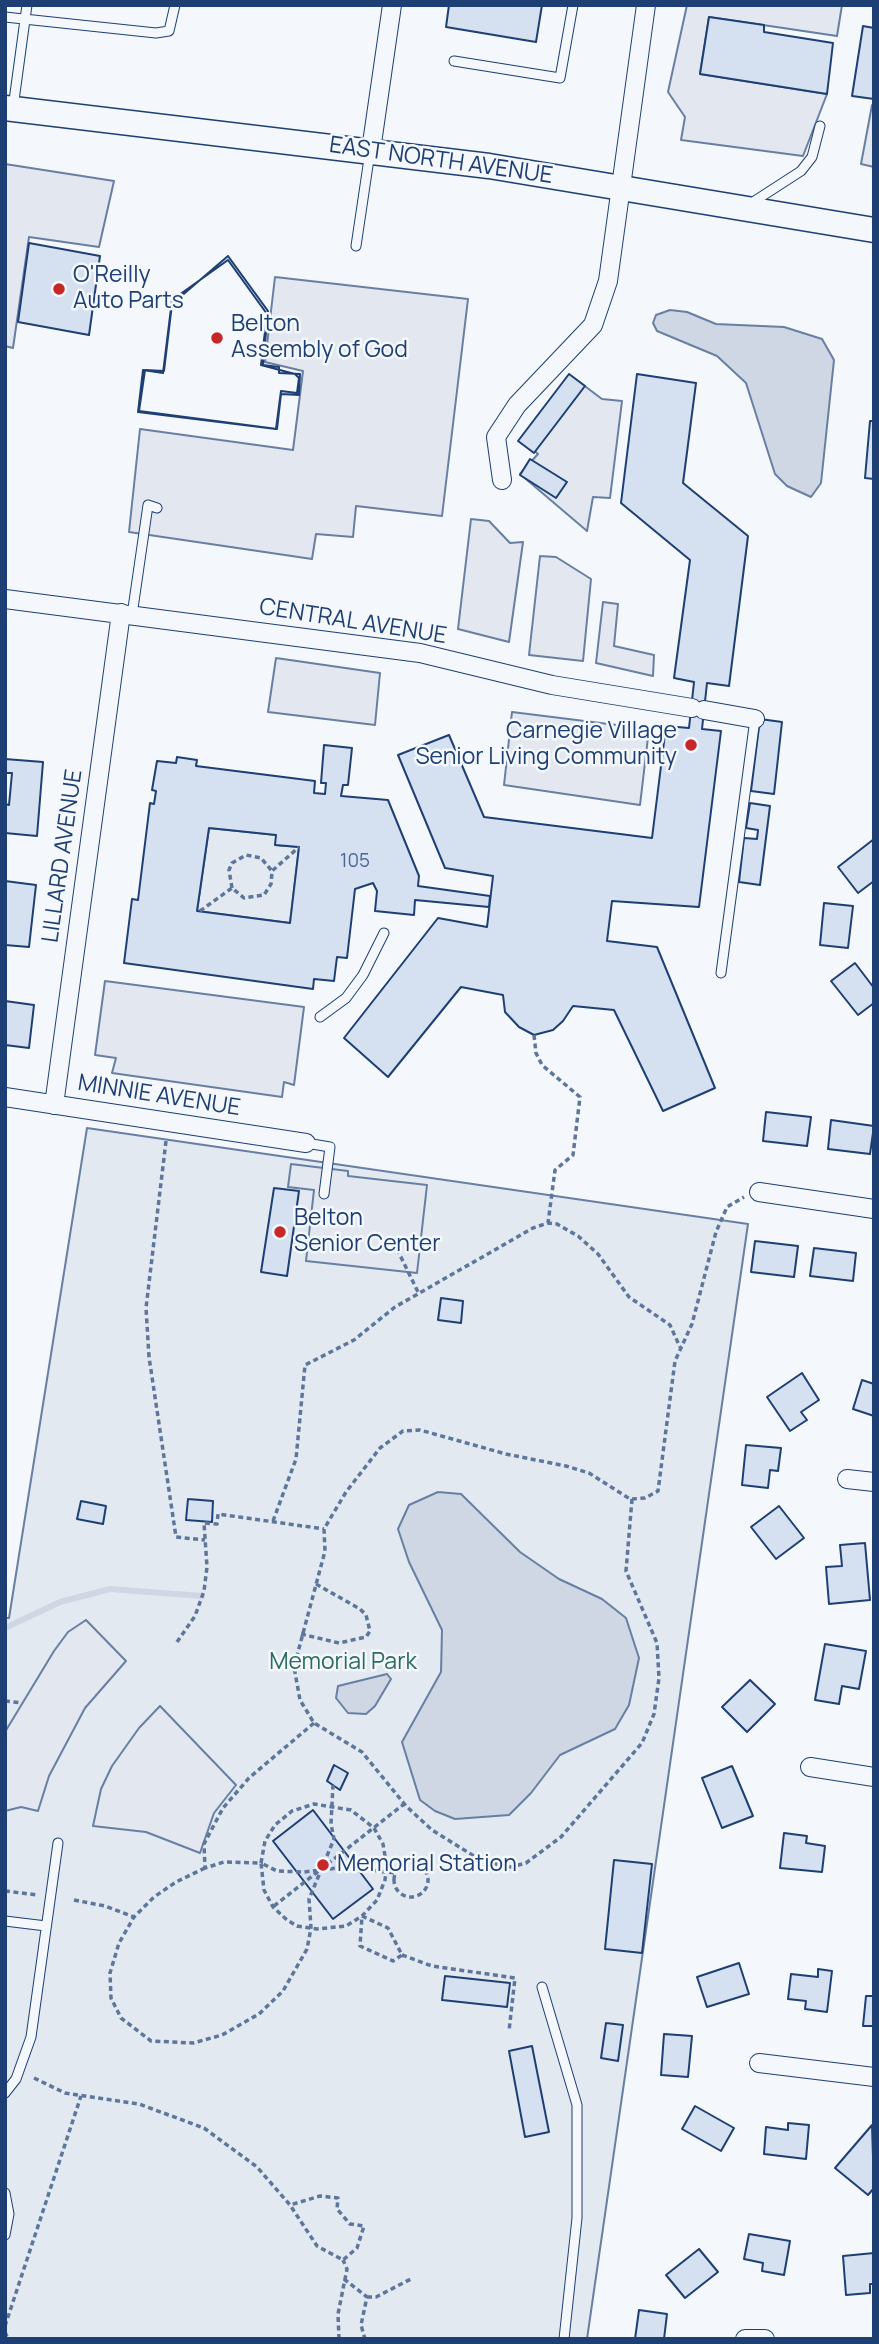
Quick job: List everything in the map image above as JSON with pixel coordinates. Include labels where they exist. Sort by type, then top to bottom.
[{"type":"main road","name":"EAST NORTH AVENUE","points":[[9,109],[370,150],[874,230]]},
{"type":"street","points":[[370,150],[392,5]]},
{"type":"street","points":[[502,480],[496,437],[517,405],[593,325],[608,281],[646,5]]},
{"type":"street","name":"CENTRAL AVENUE","points":[[5,599],[420,653],[552,685],[755,719]]},
{"type":"street","name":"LILLARD AVENUE","points":[[54,1105],[127,614]]},
{"type":"street","name":"MINNIE AVENUE","points":[[5,1097],[306,1143]]},
{"type":"street","points":[[759,1192],[874,1209]]},
{"type":"street","points":[[847,1479],[874,1482]]},
{"type":"street","points":[[810,1767],[874,1777]]},
{"type":"street","points":[[759,2063],[874,2077]]},
{"type":"street","points":[[745,2339],[765,2339]]},
{"type":"lane","points":[[9,109],[27,5]]},
{"type":"lane","points":[[5,17],[156,33],[170,31],[175,5]]},
{"type":"lane","points":[[454,61],[560,78],[573,5]]},
{"type":"lane","points":[[744,208],[801,172],[812,158],[820,126]]},
{"type":"lane","points":[[356,246],[370,150]]},
{"type":"lane","points":[[127,614],[148,505],[157,508]]},
{"type":"lane","points":[[721,973],[755,719]]},
{"type":"lane","points":[[320,1017],[346,998],[384,933]]},
{"type":"lane","points":[[306,1143],[330,1147],[324,1195]]},
{"type":"lane","points":[[5,2093],[16,2079],[32,2037],[58,1843]]},
{"type":"lane","points":[[5,1921],[46,1926]]},
{"type":"lane","points":[[542,1987],[577,2105],[577,2218],[564,2339]]},
{"type":"lane","points":[[5,2193],[9,2214],[5,2235]]},
{"type":"path","points":[[272,871],[261,858],[246,855],[232,863],[229,870],[232,888],[244,898],[264,895],[271,884],[272,871],[299,847]]},
{"type":"path","points":[[200,911],[232,888]]},
{"type":"path","points":[[534,1035],[536,1053],[542,1065],[580,1097],[573,1155],[555,1170],[548,1223]]},
{"type":"path","points":[[169,1122],[146,1308],[149,1357],[176,1537],[205,1540]]},
{"type":"path","points":[[632,1499],[626,1571],[657,1643],[659,1678],[654,1714],[642,1743],[561,1837],[526,1863],[511,1867],[482,1861],[464,1852],[432,1829],[404,1804],[362,1752],[314,1723],[300,1700],[295,1667],[301,1634],[325,1550],[324,1529],[346,1492],[380,1448],[403,1431],[420,1430],[506,1454],[566,1466],[589,1473],[632,1499],[645,1498],[658,1491],[674,1361],[692,1324],[716,1233],[727,1207],[739,1199],[759,1192]]},
{"type":"path","points":[[273,1521],[296,1459],[305,1365],[354,1339],[395,1307],[533,1228],[548,1223],[557,1224],[578,1236],[598,1254],[629,1297],[670,1325],[680,1347]]},
{"type":"path","points":[[397,1249],[419,1294]]},
{"type":"path","points":[[177,1642],[195,1616],[204,1591],[207,1567],[204,1523],[217,1524],[218,1514],[324,1529]]},
{"type":"path","points":[[301,1634],[339,1643],[366,1637],[370,1631],[366,1615],[360,1609],[316,1584]]},
{"type":"path","points":[[5,1701],[22,1703]]},
{"type":"path","points":[[205,1868],[204,1844],[223,1808],[249,1778],[314,1723]]},
{"type":"path","points":[[333,1785],[331,1805],[334,1839],[323,1869],[309,1899],[311,1928],[307,1949],[299,1970],[284,1992],[259,2014],[222,2035],[194,2043],[170,2044],[151,2041],[138,2034],[121,2018],[111,1998],[113,1963],[119,1942],[134,1917],[176,1882],[224,1862],[261,1863],[277,1871],[304,1872],[323,1869],[346,1867],[396,1873]]},
{"type":"path","points":[[314,1804],[331,1805],[351,1810],[374,1829],[383,1844],[386,1872],[377,1900],[362,1916],[346,1926],[296,1926],[273,1907],[264,1890],[261,1863],[265,1842],[275,1825],[292,1811],[314,1804]]},
{"type":"path","points":[[273,1907],[404,1804]]},
{"type":"path","points":[[405,1864],[416,1864],[427,1874],[427,1885],[421,1894],[405,1895],[397,1888],[396,1873],[405,1864]]},
{"type":"path","points":[[5,1891],[39,1895]]},
{"type":"path","points":[[74,1900],[105,1906],[134,1917]]},
{"type":"path","points":[[362,1916],[360,1946],[393,1961],[401,1955]]},
{"type":"path","points":[[362,1916],[388,1928],[401,1955],[432,1966],[515,1978],[509,2031]]},
{"type":"path","points":[[34,2078],[65,2092],[139,2104],[204,2128],[257,2167],[290,2205],[317,2246],[343,2260],[346,2269],[338,2314],[339,2339]]},
{"type":"path","points":[[5,2326],[81,2096]]},
{"type":"path","points":[[290,2205],[320,2196],[338,2198],[337,2209],[350,2224],[364,2226],[357,2248],[343,2260]]},
{"type":"path","points":[[344,2279],[367,2297],[376,2297],[411,2279]]},
{"type":"path","points":[[367,2297],[361,2325],[367,2338]]},
{"type":"path","points":[[5,2332],[8,2339]]},
{"type":"green space","points":[[209,828],[276,835],[276,845],[299,847],[290,923],[197,911]]},
{"type":"green space","name":"Memorial Park","points":[[87,1128],[748,1224],[587,2339],[5,2339],[5,1618],[9,1618]]},
{"type":"shaded area","points":[[687,5],[842,5],[837,36],[709,17],[700,74],[827,94],[803,156],[681,140],[685,117],[668,92]]},
{"type":"shaded area","points":[[874,105],[874,167],[861,164]]},
{"type":"shaded area","points":[[5,164],[114,181],[99,247],[29,237],[13,348],[5,346]]},
{"type":"shaded area","points":[[275,277],[468,299],[442,516],[356,506],[353,537],[316,534],[312,559],[129,532],[140,429],[293,450],[303,371],[265,362]]},
{"type":"shaded area","points":[[670,310],[687,312],[716,324],[784,327],[822,339],[834,360],[821,483],[811,497],[787,486],[775,474],[746,383],[717,356],[657,331],[653,323],[656,315]]},
{"type":"shaded area","points":[[570,375],[602,399],[622,401],[610,498],[593,497],[587,531],[520,474],[538,454],[521,439]]},
{"type":"shaded area","points":[[471,519],[489,521],[510,543],[523,542],[509,642],[458,629]]},
{"type":"shaded area","points":[[540,556],[556,557],[591,579],[583,661],[529,655]]},
{"type":"shaded area","points":[[603,602],[618,604],[614,646],[654,655],[653,676],[596,663]]},
{"type":"shaded area","points":[[276,658],[380,673],[375,725],[268,712]]},
{"type":"shaded area","points":[[512,712],[649,729],[640,805],[504,785]]},
{"type":"shaded area","points":[[105,981],[304,1007],[294,1085],[284,1082],[282,1097],[112,1073],[116,1058],[95,1055]]},
{"type":"shaded area","points":[[291,1164],[348,1171],[348,1176],[427,1185],[417,1273],[306,1261],[314,1190],[288,1187]]},
{"type":"shaded area","points":[[438,1492],[461,1494],[520,1552],[559,1579],[602,1599],[626,1618],[639,1658],[629,1705],[615,1729],[560,1755],[531,1793],[509,1815],[455,1819],[435,1811],[420,1800],[402,1742],[441,1672],[442,1630],[409,1562],[398,1529],[409,1505]]},
{"type":"shaded area","points":[[86,1620],[126,1661],[85,1708],[49,1776],[38,1811],[21,1807],[5,1811],[5,1732],[54,1651],[68,1632]]},
{"type":"shaded area","points":[[387,1674],[391,1679],[375,1706],[366,1714],[348,1713],[336,1698],[338,1686]]},
{"type":"shaded area","points":[[160,1706],[236,1785],[214,1813],[200,1853],[146,1832],[93,1826],[101,1789],[112,1766],[139,1728]]},
{"type":"building","points":[[449,5],[542,5],[536,42],[446,27]]},
{"type":"building","points":[[709,17],[764,25],[764,32],[833,43],[827,94],[700,74]]},
{"type":"building","points":[[863,26],[874,28],[874,99],[852,96]]},
{"type":"building","name":"O'Reilly Auto Parts","points":[[29,243],[100,256],[89,335],[18,322]]},
{"type":"building","name":"Belton Assembly of God","points":[[228,256],[268,311],[263,365],[279,367],[279,373],[300,374],[299,395],[281,394],[277,429],[139,411],[145,370],[164,371],[172,304]]},
{"type":"building","name":"Belton Assembly of God","points":[[228,260],[267,314],[261,365],[295,374],[299,378],[297,393],[281,391],[276,429],[138,412],[143,370],[163,373],[172,300]]},
{"type":"building","points":[[569,374],[585,386],[534,453],[518,441]]},
{"type":"building","name":"Carnegie Village Senior Living Community","points":[[637,374],[696,383],[683,483],[748,536],[729,686],[707,683],[702,729],[721,731],[699,907],[612,901],[607,941],[657,947],[715,1088],[663,1111],[614,1010],[573,1006],[553,1030],[534,1035],[519,1027],[505,1012],[503,995],[461,987],[388,1077],[344,1038],[438,918],[487,927],[493,876],[445,868],[398,755],[449,735],[484,817],[652,838],[666,726],[689,728],[694,682],[674,678],[690,560],[621,503]]},
{"type":"building","points":[[870,421],[874,421],[874,479],[865,478]]},
{"type":"building","points":[[530,459],[567,482],[556,498],[520,475]]},
{"type":"building","points":[[760,719],[782,722],[774,794],[751,791]]},
{"type":"building","name":"Carnegie Village Senior Living Community","points":[[324,745],[352,748],[348,785],[343,785],[341,796],[388,800],[419,876],[418,886],[490,896],[489,907],[415,900],[414,915],[375,911],[377,891],[373,883],[355,889],[347,958],[337,957],[334,981],[314,979],[313,989],[124,963],[132,899],[138,900],[150,803],[154,804],[156,791],[152,790],[157,761],[176,763],[177,757],[197,760],[196,766],[315,781],[314,793],[325,794],[326,783],[321,783]],"holes":[[[209,828],[276,835],[275,845],[299,847],[290,923],[197,911]]]},
{"type":"building","points":[[5,759],[43,762],[37,836],[5,833],[5,804],[9,805],[12,773],[5,773]]},
{"type":"building","points":[[750,803],[770,806],[760,885],[739,882],[744,838],[757,839],[758,830],[746,828]]},
{"type":"building","points":[[874,839],[874,881],[858,893],[838,867]]},
{"type":"building","points":[[5,881],[36,885],[29,947],[5,945]]},
{"type":"building","points":[[824,903],[853,906],[848,948],[820,945]]},
{"type":"building","points":[[855,963],[874,988],[874,1003],[858,1015],[831,981]]},
{"type":"building","points":[[5,1001],[34,1005],[29,1048],[5,1045]]},
{"type":"building","points":[[766,1112],[811,1117],[807,1146],[763,1141]]},
{"type":"building","points":[[831,1120],[874,1126],[870,1154],[828,1149]]},
{"type":"building","name":"Belton Senior Center","points":[[274,1188],[299,1191],[287,1276],[261,1272]]},
{"type":"building","points":[[755,1241],[798,1246],[794,1277],[751,1272]]},
{"type":"building","points":[[814,1248],[856,1253],[853,1281],[810,1276]]},
{"type":"building","points":[[441,1298],[463,1301],[461,1323],[438,1320]]},
{"type":"building","points":[[802,1373],[819,1400],[801,1412],[807,1420],[790,1431],[767,1397]]},
{"type":"building","points":[[862,1380],[874,1384],[874,1416],[853,1409]]},
{"type":"building","points":[[746,1445],[781,1448],[778,1471],[770,1470],[768,1488],[742,1485]]},
{"type":"building","points":[[188,1499],[213,1501],[212,1522],[186,1520]]},
{"type":"building","points":[[81,1501],[106,1506],[103,1524],[77,1519]]},
{"type":"building","points":[[779,1506],[804,1538],[776,1559],[751,1527]]},
{"type":"building","points":[[865,1543],[870,1600],[829,1604],[826,1567],[842,1566],[840,1545]]},
{"type":"building","points":[[825,1644],[866,1651],[859,1689],[842,1686],[839,1704],[815,1700]]},
{"type":"building","points":[[750,1680],[775,1704],[747,1732],[722,1707]]},
{"type":"building","points":[[334,1765],[348,1773],[340,1790],[327,1781]]},
{"type":"building","points":[[732,1766],[753,1816],[722,1828],[702,1778]]},
{"type":"building","name":"Memorial Station","points":[[313,1810],[373,1889],[333,1919],[273,1841]]},
{"type":"building","points":[[784,1833],[807,1836],[806,1843],[825,1846],[822,1872],[780,1868]]},
{"type":"building","points":[[614,1860],[652,1864],[642,1953],[605,1949]]},
{"type":"building","points":[[739,1963],[749,1994],[707,2007],[697,1977]]},
{"type":"building","points":[[818,1969],[832,1971],[827,2012],[805,2009],[806,2001],[788,1999],[791,1974],[818,1977]]},
{"type":"building","points":[[445,1976],[510,1983],[507,2007],[442,2000]]},
{"type":"building","points":[[866,1996],[874,1996],[874,2026],[863,2026]]},
{"type":"building","points":[[606,2023],[623,2025],[618,2061],[601,2058]]},
{"type":"building","points":[[664,2034],[692,2036],[688,2077],[661,2075]]},
{"type":"building","points":[[532,2046],[549,2132],[525,2137],[509,2051]]},
{"type":"building","points":[[695,2106],[734,2128],[721,2151],[682,2129]]},
{"type":"building","points":[[788,2123],[809,2125],[806,2159],[764,2154],[766,2127],[788,2130]]},
{"type":"building","points":[[872,2125],[874,2188],[868,2195],[835,2168]]},
{"type":"building","points":[[749,2234],[790,2241],[784,2275],[762,2271],[763,2263],[744,2259]]},
{"type":"building","points":[[699,2249],[718,2272],[685,2298],[666,2275]]},
{"type":"building","points":[[874,2253],[874,2284],[870,2284],[870,2293],[846,2295],[843,2256]]},
{"type":"building","points":[[639,2310],[667,2314],[664,2339],[635,2339]]},
{"type":"waterway","points":[[5,1628],[60,1602],[110,1589],[202,1596]]},
{"type":"place","name":"O'Reilly Auto Parts","points":[[59,289]]},
{"type":"place","name":"Belton Assembly of God","points":[[217,338]]},
{"type":"place","name":"Carnegie Village Senior Living Community","points":[[691,745]]},
{"type":"place","name":"Belton Senior Center","points":[[280,1232]]},
{"type":"place","name":"Memorial Station","points":[[323,1865]]}]
